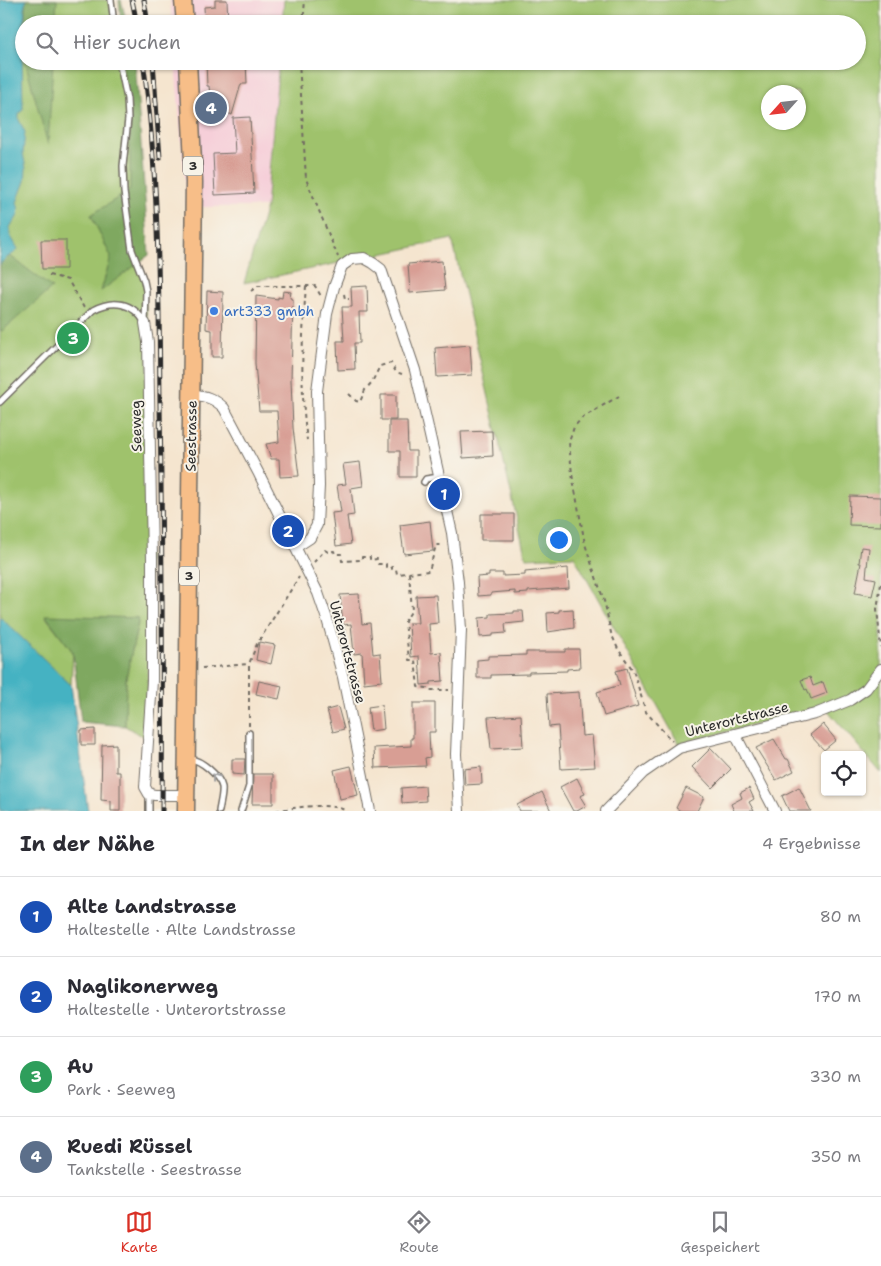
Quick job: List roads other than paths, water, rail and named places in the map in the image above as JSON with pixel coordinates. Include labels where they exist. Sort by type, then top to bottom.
[{"type":"main road","points":[[183,0],[184,15]]},
{"type":"main road","name":"Seestrasse","points":[[186,803],[194,182],[188,70]]},
{"type":"street","points":[[296,547],[310,538],[317,525],[319,486],[317,391],[327,314],[342,266],[352,260],[364,258],[374,263],[380,269],[415,370],[452,533],[461,630],[456,754],[459,811]]},
{"type":"street","name":"Seeweg","points":[[145,323],[148,342],[152,559],[152,681],[145,783],[149,794]]},
{"type":"street","name":"Unterortstrasse","points":[[192,394],[210,397],[224,408],[318,593],[337,650],[370,811]]},
{"type":"street","name":"Unterortstrasse","points":[[606,811],[643,773],[679,748],[815,714],[850,700],[866,689],[881,668]]},
{"type":"street","points":[[734,734],[775,811]]},
{"type":"street","points":[[149,794],[186,803]]},
{"type":"lane","points":[[111,0],[113,15]]},
{"type":"lane","name":"Seeweg","points":[[121,70],[127,99],[128,119],[123,166],[124,192],[132,250],[146,291],[145,323]]},
{"type":"lane","points":[[0,402],[88,314],[100,306],[113,303],[120,304],[134,310],[145,323]]},
{"type":"lane","points":[[424,482],[426,479],[440,476]]},
{"type":"lane","points":[[241,811],[249,786],[249,733]]},
{"type":"lane","points":[[187,759],[196,759],[203,762],[220,782],[222,789],[219,811]]},
{"type":"lane","name":"Seeweg","points":[[149,794],[149,811]]},
{"type":"water","points":[[0,0],[27,0],[24,15],[15,15],[15,70],[22,70],[23,109],[19,114],[19,120],[25,132],[23,153],[26,169],[25,181],[17,202],[18,216],[10,227],[10,235],[18,249],[4,259],[0,265]]},
{"type":"water","points":[[0,617],[71,685],[88,811],[0,811]]},
{"type":"railway","points":[[132,0],[135,15]]},
{"type":"railway","points":[[144,0],[146,15]]},
{"type":"railway","points":[[144,70],[155,189],[158,275],[162,608],[162,811]]},
{"type":"railway","points":[[154,70],[160,158]]},
{"type":"place","name":"Ruedi Rüssel","points":[[211,108]]},
{"type":"place","name":"art333 gmbh","points":[[214,311]]},
{"type":"place","name":"Au","points":[[73,338]]},
{"type":"place","name":"Alte Landstrasse","points":[[444,494]]},
{"type":"place","name":"Naglikonerweg","points":[[288,531]]}]
